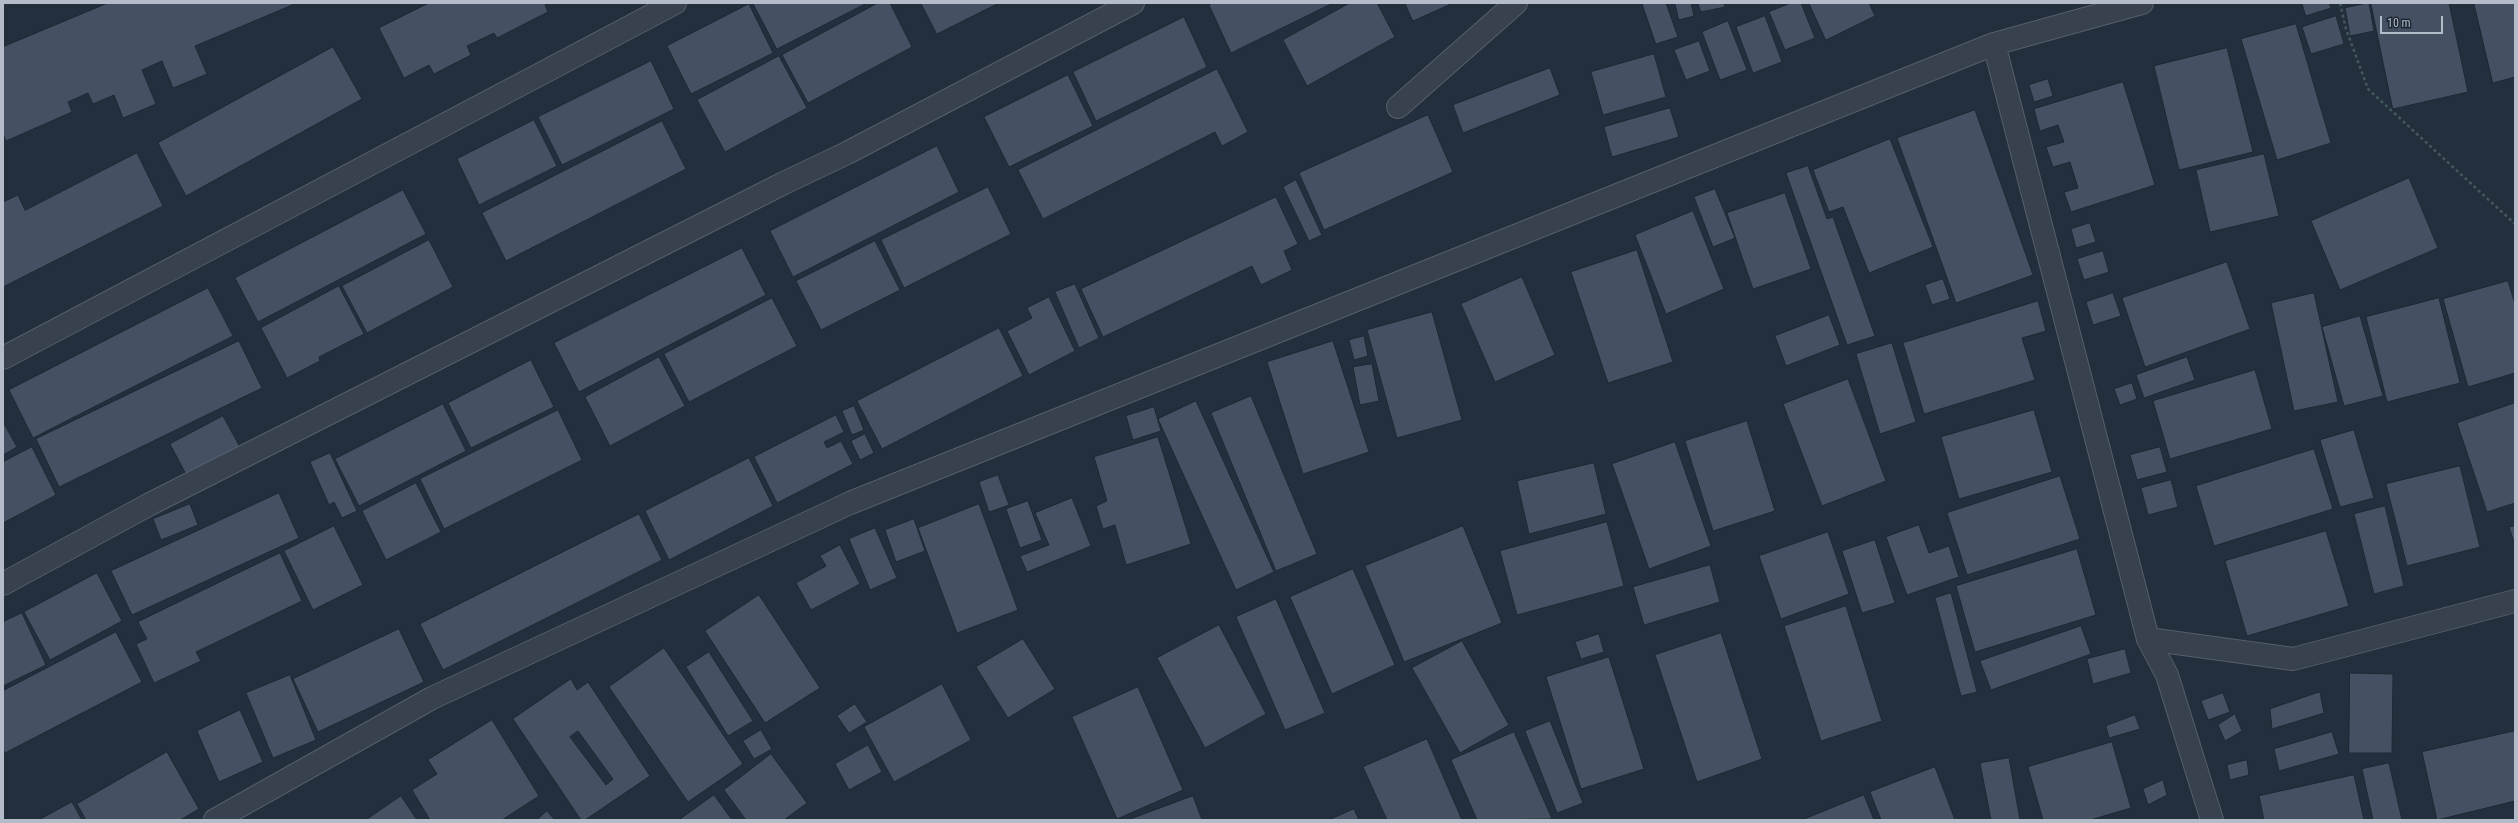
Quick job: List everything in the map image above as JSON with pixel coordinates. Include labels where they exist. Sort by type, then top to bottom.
[{"type":"street","points":[[3,358],[675,3]]},
{"type":"street","points":[[3,584],[150,504],[784,183],[847,153],[1133,3]]},
{"type":"street","points":[[1398,107],[1516,3]]},
{"type":"street","points":[[215,820],[432,698],[850,503],[1994,44],[2142,3]]},
{"type":"street","points":[[1994,44],[2148,639],[2167,675],[2212,820]]},
{"type":"street","points":[[2148,639],[2293,659],[2515,601]]},
{"type":"path","points":[[2340,3],[2346,29],[2368,89],[2515,224]]},
{"type":"building","points":[[108,3],[297,3],[195,46],[207,74],[173,88],[162,61],[142,70],[156,104],[123,118],[114,95],[93,104],[88,93],[68,102],[72,112],[6,141],[3,134],[3,47]]},
{"type":"building","points":[[429,3],[548,3],[545,5],[548,12],[497,38],[494,33],[467,46],[471,55],[434,74],[429,65],[404,78],[379,28]]},
{"type":"building","points":[[753,3],[867,3],[777,49]]},
{"type":"building","points":[[878,3],[890,3],[912,47],[808,103],[782,55]]},
{"type":"building","points":[[921,3],[999,3],[937,34]]},
{"type":"building","points":[[1213,3],[1333,3],[1231,53],[1209,5]]},
{"type":"building","points":[[1350,3],[1377,3],[1395,37],[1307,86],[1283,40]]},
{"type":"building","points":[[1405,3],[1451,3],[1451,4],[1413,21]]},
{"type":"building","points":[[1642,3],[1666,3],[1678,37],[1656,44]]},
{"type":"building","points":[[1675,3],[1691,3],[1694,16],[1679,20]]},
{"type":"building","points":[[1698,3],[1724,3],[1725,7],[1701,12]]},
{"type":"building","points":[[1791,3],[1801,3],[1815,38],[1785,50],[1769,12]]},
{"type":"building","points":[[1809,3],[1869,3],[1875,16],[1826,40]]},
{"type":"building","points":[[2302,3],[2329,3],[2331,8],[2306,16]]},
{"type":"building","points":[[2369,3],[2374,31],[2350,36],[2345,8]]},
{"type":"building","points":[[2371,3],[2449,3],[2468,92],[2393,109]]},
{"type":"building","points":[[2474,3],[2515,3],[2515,77],[2493,83]]},
{"type":"building","points":[[749,4],[773,53],[691,94],[667,46]]},
{"type":"building","points":[[1765,16],[1782,62],[1753,73],[1736,27]]},
{"type":"building","points":[[2336,16],[2344,44],[2311,54],[2302,27]]},
{"type":"building","points":[[1184,17],[1207,67],[1096,121],[1073,72]]},
{"type":"building","points":[[1728,21],[1747,70],[1720,80],[1702,32]]},
{"type":"building","points":[[2296,24],[2331,143],[2277,160],[2241,39]]},
{"type":"building","points":[[1699,41],[1710,71],[1686,80],[1674,50]]},
{"type":"building","points":[[333,47],[362,99],[186,196],[158,143]]},
{"type":"building","points":[[2227,48],[2253,152],[2179,170],[2154,66]]},
{"type":"building","points":[[1654,54],[1666,97],[1603,115],[1591,72]]},
{"type":"building","points":[[779,56],[807,108],[725,152],[697,100]]},
{"type":"building","points":[[651,61],[674,109],[562,165],[538,117]]},
{"type":"building","points":[[1550,68],[1560,95],[1463,133],[1453,105]]},
{"type":"building","points":[[1217,69],[1248,132],[1222,146],[1215,132],[1043,219],[1018,170]]},
{"type":"building","points":[[1068,75],[1093,126],[1009,167],[984,117]]},
{"type":"building","points":[[2048,79],[2053,96],[2034,102],[2029,85]]},
{"type":"building","points":[[2123,82],[2155,185],[2071,212],[2064,192],[2078,188],[2070,162],[2053,167],[2046,147],[2064,142],[2058,125],[2040,131],[2034,109]]},
{"type":"building","points":[[1670,108],[1679,137],[1612,157],[1604,127]]},
{"type":"building","points":[[1975,110],[2033,275],[1956,303],[1897,138]]},
{"type":"building","points":[[1428,115],[1453,172],[1324,230],[1299,173]]},
{"type":"building","points":[[534,120],[557,166],[479,205],[457,159]]},
{"type":"building","points":[[662,121],[686,169],[506,261],[482,213]]},
{"type":"building","points":[[1890,139],[1933,247],[1869,273],[1843,207],[1829,212],[1813,170]]},
{"type":"building","points":[[937,146],[959,192],[793,277],[770,231]]},
{"type":"building","points":[[137,153],[163,206],[3,287],[3,202],[18,195],[25,210]]},
{"type":"building","points":[[2264,154],[2279,216],[2210,232],[2196,170]]},
{"type":"building","points":[[1808,166],[1827,219],[1833,217],[1875,336],[1847,345],[1786,173]]},
{"type":"building","points":[[2409,178],[2438,248],[2340,290],[2311,221]]},
{"type":"building","points":[[1296,180],[1322,235],[1309,241],[1283,187]]},
{"type":"building","points":[[988,187],[1011,234],[904,288],[881,240]]},
{"type":"building","points":[[1715,189],[1735,238],[1713,247],[1694,197]]},
{"type":"building","points":[[403,190],[426,234],[258,322],[235,278]]},
{"type":"building","points":[[1785,193],[1811,269],[1753,289],[1727,213]]},
{"type":"building","points":[[1276,197],[1298,244],[1284,251],[1292,270],[1261,285],[1252,266],[1103,337],[1081,289]]},
{"type":"building","points":[[1693,211],[1724,289],[1666,314],[1635,235]]},
{"type":"building","points":[[2090,223],[2096,242],[2076,248],[2071,229]]},
{"type":"building","points":[[429,240],[453,287],[367,333],[342,286]]},
{"type":"building","points":[[875,241],[900,290],[821,330],[796,281]]},
{"type":"building","points":[[742,248],[766,295],[579,392],[554,343]]},
{"type":"building","points":[[1637,250],[1673,362],[1608,383],[1571,272]]},
{"type":"building","points":[[2103,251],[2109,272],[2084,280],[2077,259]]},
{"type":"building","points":[[2227,262],[2250,329],[2145,367],[2122,298]]},
{"type":"building","points":[[1522,277],[1555,355],[1495,382],[1461,304]]},
{"type":"building","points":[[1943,279],[1950,299],[1932,305],[1925,285]]},
{"type":"building","points":[[2508,281],[2515,304],[2515,373],[2468,387],[2443,299]]},
{"type":"building","points":[[1075,284],[1099,338],[1079,348],[1055,292]]},
{"type":"building","points":[[339,286],[364,334],[319,357],[320,361],[287,378],[261,328]]},
{"type":"building","points":[[208,288],[233,336],[33,438],[9,390]]},
{"type":"building","points":[[2113,293],[2121,316],[2093,325],[2086,302]]},
{"type":"building","points":[[2314,293],[2338,402],[2294,411],[2271,303]]},
{"type":"building","points":[[1049,297],[1075,351],[1029,375],[1007,331],[1032,318],[1027,308]]},
{"type":"building","points":[[772,298],[797,346],[689,402],[664,354]]},
{"type":"building","points":[[2439,298],[2460,383],[2387,402],[2366,317]]},
{"type":"building","points":[[2038,301],[2046,331],[2022,338],[2035,380],[1924,414],[1903,343]]},
{"type":"building","points":[[1432,312],[1462,420],[1397,438],[1367,330]]},
{"type":"building","points":[[1829,315],[1840,345],[1786,366],[1775,336]]},
{"type":"building","points":[[2360,316],[2383,396],[2344,406],[2322,327]]},
{"type":"building","points":[[999,328],[1023,376],[882,449],[857,401]]},
{"type":"building","points":[[1364,336],[1368,356],[1354,360],[1349,340]]},
{"type":"building","points":[[239,341],[262,388],[59,487],[36,439]]},
{"type":"building","points":[[1333,341],[1369,452],[1303,474],[1267,362]]},
{"type":"building","points":[[1892,343],[1916,422],[1880,434],[1856,354]]},
{"type":"building","points":[[659,357],[685,406],[610,446],[585,397]]},
{"type":"building","points":[[2187,357],[2195,380],[2144,398],[2136,375]]},
{"type":"building","points":[[531,360],[554,407],[471,448],[448,403]]},
{"type":"building","points":[[1372,364],[1379,401],[1360,405],[1353,367]]},
{"type":"building","points":[[2255,370],[2272,429],[2170,459],[2153,401]]},
{"type":"building","points":[[1848,379],[1886,481],[1822,506],[1783,404]]},
{"type":"building","points":[[2132,383],[2137,399],[2120,405],[2114,389]]},
{"type":"building","points":[[1251,396],[1317,554],[1276,571],[1211,413]]},
{"type":"building","points":[[1196,401],[1274,572],[1236,590],[1158,419]]},
{"type":"building","points":[[2515,403],[2515,503],[2487,512],[2457,423]]},
{"type":"building","points":[[443,404],[466,451],[359,506],[335,459]]},
{"type":"building","points":[[854,406],[864,430],[852,435],[842,411]]},
{"type":"building","points":[[1154,407],[1161,431],[1133,440],[1126,416]]},
{"type":"building","points":[[558,410],[582,460],[444,529],[420,479]]},
{"type":"building","points":[[2034,410],[2052,472],[1959,499],[1941,437]]},
{"type":"building","points":[[836,415],[844,432],[824,442],[827,448],[841,441],[853,464],[777,503],[754,457]]},
{"type":"building","points":[[223,416],[241,449],[188,478],[170,444]]},
{"type":"building","points":[[1747,421],[1775,511],[1713,531],[1685,441]]},
{"type":"building","points":[[3,422],[17,447],[3,455]]},
{"type":"building","points":[[2354,430],[2374,498],[2340,507],[2320,440]]},
{"type":"building","points":[[865,434],[874,453],[860,460],[851,441]]},
{"type":"building","points":[[1158,437],[1191,544],[1126,565],[1115,525],[1103,529],[1096,506],[1107,501],[1094,457]]},
{"type":"building","points":[[1675,442],[1711,546],[1649,569],[1612,464]]},
{"type":"building","points":[[32,447],[56,495],[3,523],[3,462]]},
{"type":"building","points":[[2160,447],[2167,472],[2137,480],[2130,455]]},
{"type":"building","points":[[2314,449],[2333,509],[2214,546],[2196,486]]},
{"type":"building","points":[[330,453],[357,511],[342,518],[334,502],[329,505],[310,462]]},
{"type":"building","points":[[749,458],[773,506],[669,560],[645,511]]},
{"type":"building","points":[[1594,463],[1606,514],[1529,534],[1517,481]]},
{"type":"building","points":[[2460,466],[2480,547],[2407,566],[2386,484]]},
{"type":"building","points":[[998,475],[1009,505],[989,512],[979,482]]},
{"type":"building","points":[[2060,476],[2080,539],[1967,575],[1947,513]]},
{"type":"building","points":[[2171,480],[2178,507],[2148,515],[2141,488]]},
{"type":"building","points":[[416,483],[441,532],[386,560],[362,511]]},
{"type":"building","points":[[279,493],[299,538],[132,615],[111,571]]},
{"type":"building","points":[[1072,498],[1091,546],[1027,572],[1020,556],[1049,545],[1035,513]]},
{"type":"building","points":[[1028,501],[1042,540],[1020,548],[1006,509]]},
{"type":"building","points":[[190,504],[198,525],[161,540],[153,519]]},
{"type":"building","points":[[979,504],[1018,610],[957,633],[918,528]]},
{"type":"building","points":[[2385,506],[2404,586],[2374,594],[2354,514]]},
{"type":"building","points":[[639,514],[662,560],[443,670],[420,624]]},
{"type":"building","points":[[914,519],[925,551],[896,562],[885,530]]},
{"type":"building","points":[[1607,522],[1624,586],[1517,615],[1500,551]]},
{"type":"building","points":[[1919,525],[1929,553],[1949,546],[1959,577],[1907,595],[1886,537]]},
{"type":"building","points":[[334,526],[363,585],[313,610],[284,551]]},
{"type":"building","points":[[1463,526],[1502,623],[1404,662],[1365,566]]},
{"type":"building","points":[[2515,526],[2515,545],[2509,527]]},
{"type":"building","points":[[875,528],[897,578],[870,590],[849,539]]},
{"type":"building","points":[[2326,531],[2349,606],[2247,636],[2225,561]]},
{"type":"building","points":[[1828,532],[1849,594],[1781,619],[1759,556]]},
{"type":"building","points":[[1875,540],[1895,603],[1862,613],[1842,551]]},
{"type":"building","points":[[840,545],[860,584],[811,610],[796,583],[826,566],[820,556]]},
{"type":"building","points":[[2077,549],[2096,615],[1975,652],[1956,586]]},
{"type":"building","points":[[280,553],[302,601],[196,652],[201,661],[154,683],[136,644],[147,639],[138,622]]},
{"type":"building","points":[[1710,565],[1720,602],[1644,625],[1633,587]]},
{"type":"building","points":[[1353,569],[1395,665],[1332,694],[1290,597]]},
{"type":"building","points":[[97,573],[122,621],[50,660],[24,612]]},
{"type":"building","points":[[1951,593],[1977,692],[1961,696],[1935,598]]},
{"type":"building","points":[[759,595],[820,688],[765,723],[705,631]]},
{"type":"building","points":[[1276,599],[1325,713],[1285,730],[1236,617]]},
{"type":"building","points":[[1846,606],[1882,721],[1821,741],[1784,626]]},
{"type":"building","points":[[22,613],[46,665],[3,686],[3,622]]},
{"type":"building","points":[[1219,625],[1266,714],[1205,748],[1157,658]]},
{"type":"building","points":[[2081,626],[2091,654],[1991,690],[1980,661]]},
{"type":"building","points":[[399,629],[424,682],[318,732],[293,679]]},
{"type":"building","points":[[116,632],[142,682],[5,753],[3,749],[3,691]]},
{"type":"building","points":[[1721,633],[1762,759],[1697,782],[1655,655]]},
{"type":"building","points":[[1599,634],[1604,652],[1581,659],[1575,642]]},
{"type":"building","points":[[1023,639],[1055,689],[1008,718],[976,667]]},
{"type":"building","points":[[1462,641],[1509,725],[1460,753],[1412,668]]},
{"type":"building","points":[[664,648],[743,764],[688,802],[609,687]]},
{"type":"building","points":[[2125,649],[2131,673],[2093,684],[2087,659]]},
{"type":"building","points":[[709,652],[753,721],[728,736],[686,667]]},
{"type":"building","points":[[1609,657],[1644,769],[1581,789],[1546,677]]},
{"type":"building","points":[[2350,673],[2393,674],[2392,753],[2349,753]]},
{"type":"building","points":[[290,675],[316,740],[273,758],[246,693]]},
{"type":"building","points":[[571,679],[577,690],[588,682],[650,776],[585,820],[581,820],[513,719]],"holes":[[[578,731],[613,779],[606,785],[570,737]]]},
{"type":"building","points":[[942,684],[971,740],[894,782],[864,727]]},
{"type":"building","points":[[1138,687],[1183,790],[1117,819],[1072,717]]},
{"type":"building","points":[[2320,692],[2324,713],[2272,729],[2270,709]]},
{"type":"building","points":[[2223,693],[2230,712],[2208,720],[2201,701]]},
{"type":"building","points":[[855,704],[867,722],[849,733],[837,716]]},
{"type":"building","points":[[240,710],[263,762],[219,782],[197,731]]},
{"type":"building","points":[[2235,714],[2242,731],[2225,741],[2218,725]]},
{"type":"building","points":[[2135,715],[2140,729],[2109,738],[2106,726]]},
{"type":"building","points":[[492,720],[539,796],[502,820],[430,820],[412,790],[437,774],[428,760]]},
{"type":"building","points":[[1550,721],[1583,803],[1557,813],[1525,731]]},
{"type":"building","points":[[761,730],[772,749],[754,759],[743,741]]},
{"type":"building","points":[[2515,731],[2515,801],[2437,820],[2422,752]]},
{"type":"building","points":[[1514,732],[1552,819],[1477,820],[1451,760]]},
{"type":"building","points":[[2332,732],[2339,754],[2279,771],[2274,749]]},
{"type":"building","points":[[1427,739],[1462,820],[1387,820],[1363,767]]},
{"type":"building","points":[[2112,742],[2131,808],[2090,820],[2043,820],[2028,767]]},
{"type":"building","points":[[868,745],[882,772],[849,790],[835,764]]},
{"type":"building","points":[[167,752],[199,809],[180,820],[86,820],[77,804]]},
{"type":"building","points":[[771,754],[807,803],[784,820],[746,820],[724,790]]},
{"type":"building","points":[[2009,758],[2020,820],[1991,820],[1980,763]]},
{"type":"building","points":[[2247,760],[2249,775],[2230,780],[2227,765]]},
{"type":"building","points":[[2389,763],[2402,820],[2373,820],[2362,769]]},
{"type":"building","points":[[1935,767],[1955,820],[1881,820],[1870,792]]},
{"type":"building","points":[[2354,775],[2364,820],[2264,820],[2259,796]]},
{"type":"building","points":[[2163,780],[2167,795],[2148,805],[2143,789]]},
{"type":"building","points":[[714,795],[732,820],[679,820]]},
{"type":"building","points":[[1864,795],[1874,820],[1802,820]]},
{"type":"building","points":[[401,796],[417,820],[366,820]]},
{"type":"building","points":[[1193,796],[1202,820],[1128,820]]},
{"type":"building","points":[[72,802],[82,820],[39,820]]},
{"type":"building","points":[[1354,809],[1359,820],[1329,820]]},
{"type":"building","points":[[547,811],[555,820],[537,820]]}]
